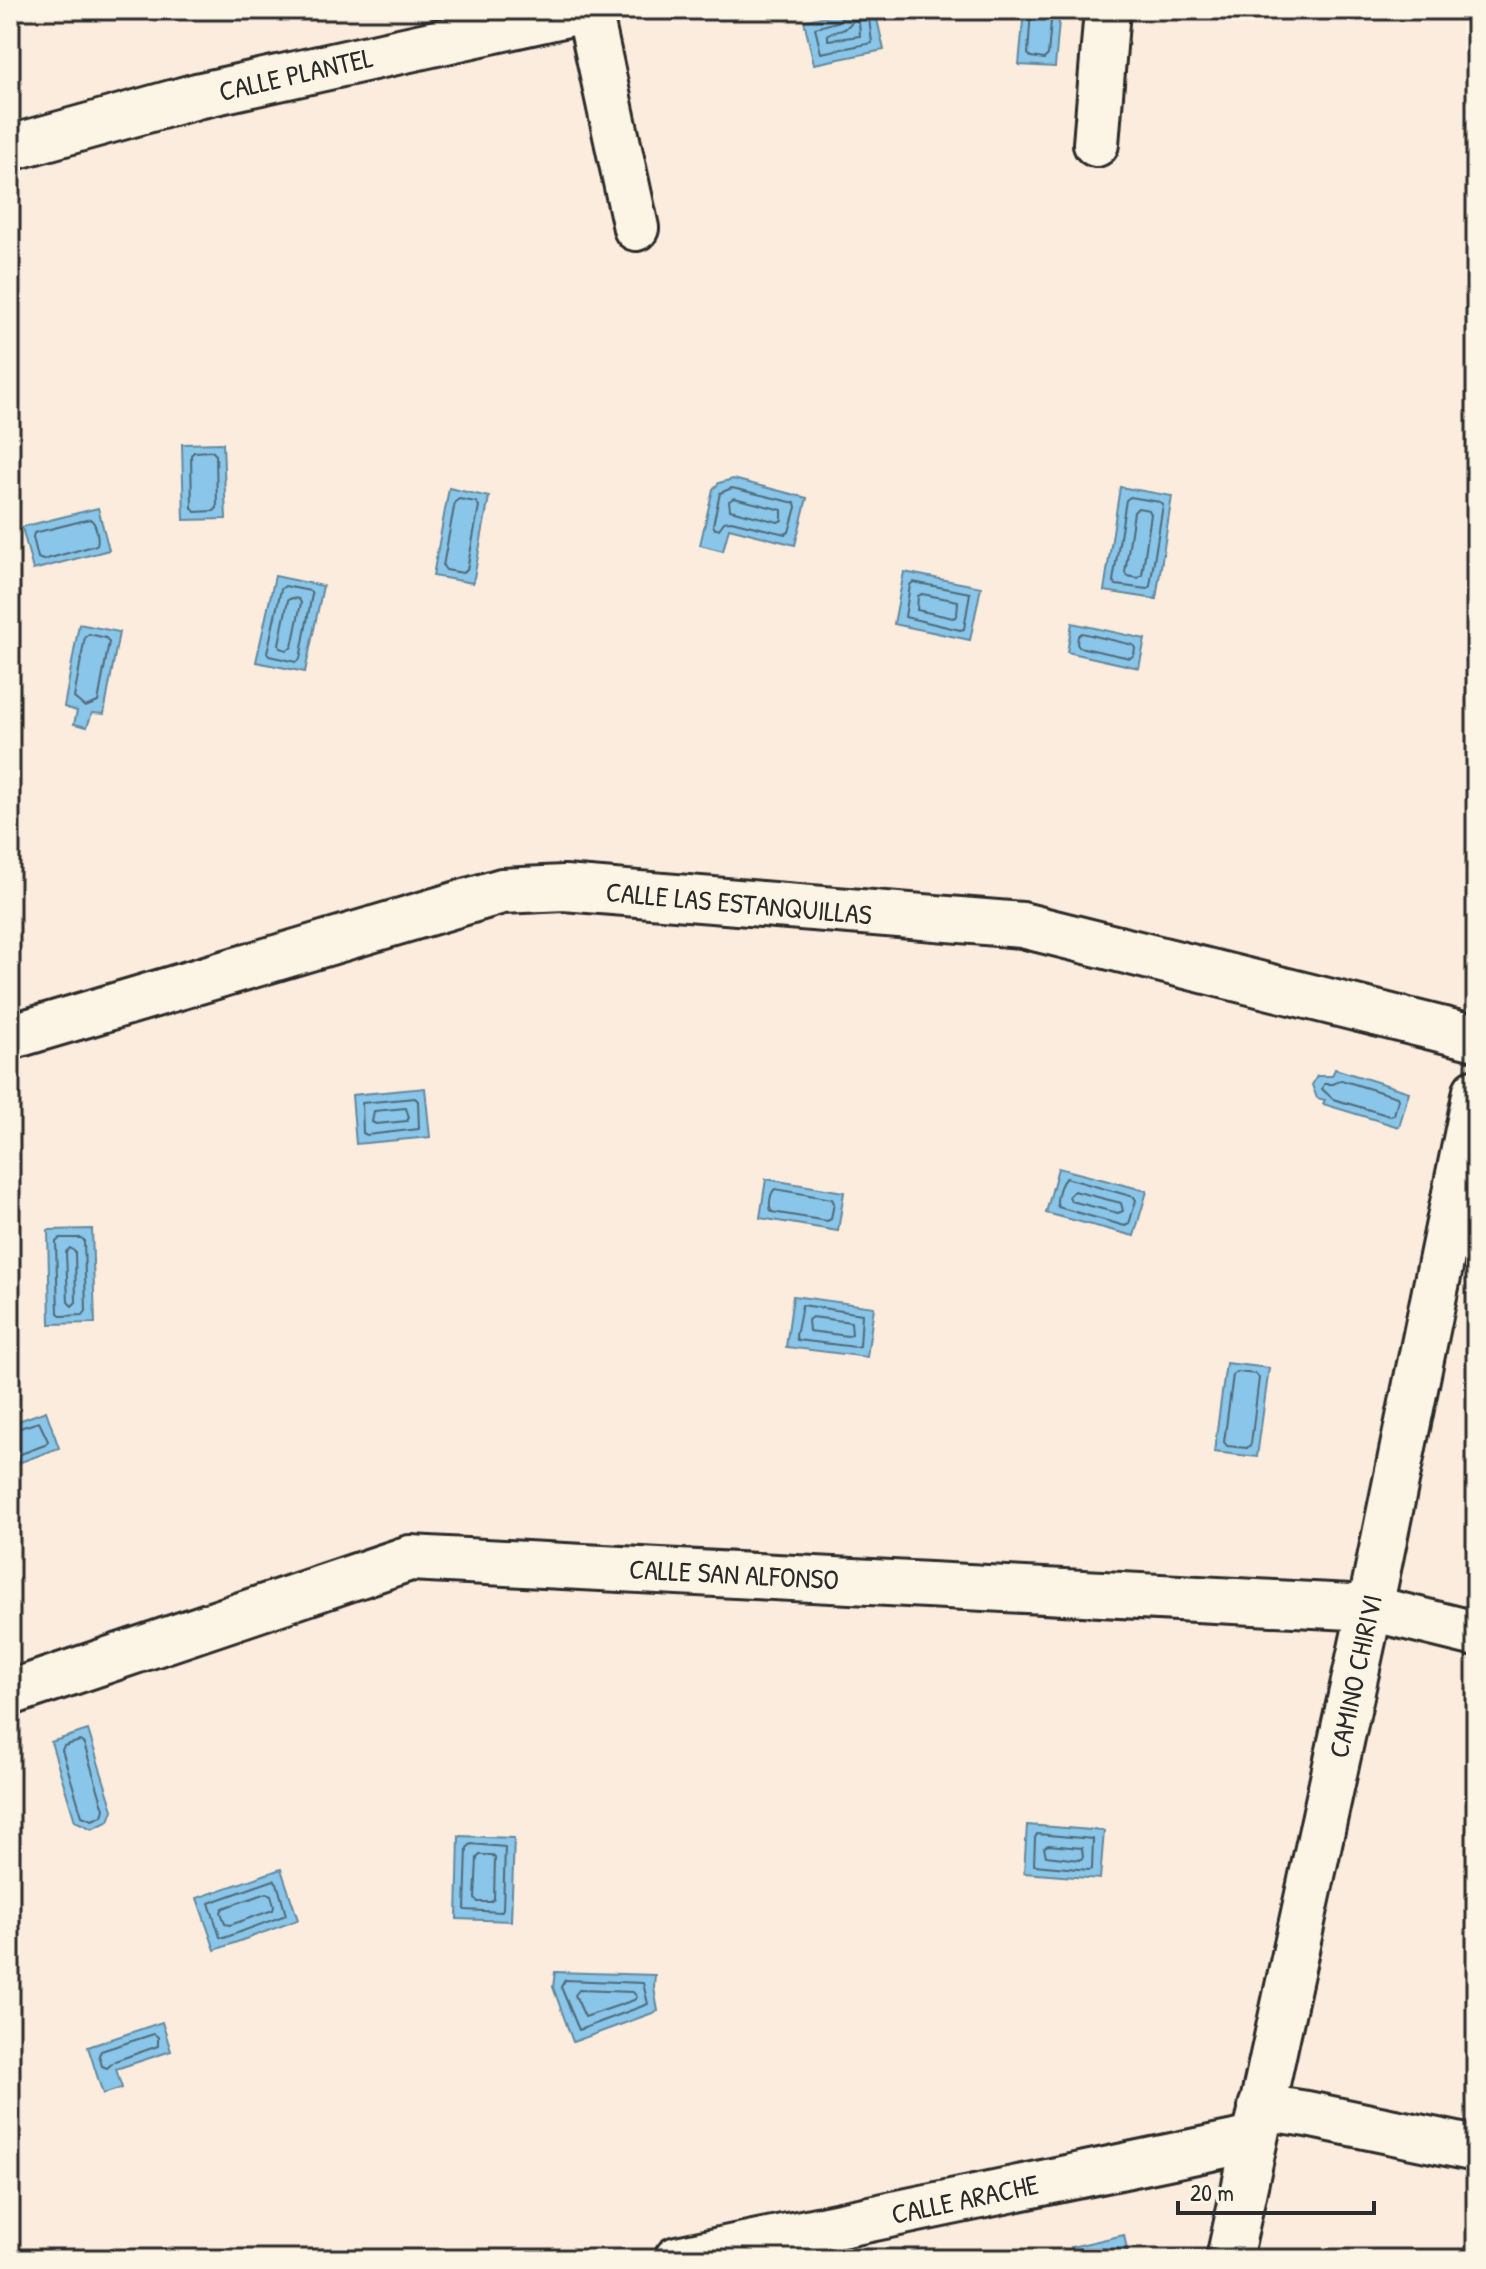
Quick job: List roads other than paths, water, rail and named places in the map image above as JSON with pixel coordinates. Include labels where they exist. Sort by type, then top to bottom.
[{"type":"street","name":"CALLE PLANTEL","points":[[10,148],[197,96],[587,10],[636,228]]},
{"type":"street","points":[[1096,144],[1107,10]]},
{"type":"street","name":"CALLE LAS ESTANQUILLAS","points":[[10,1037],[502,891],[564,888],[1022,925],[1476,1038]]},
{"type":"street","name":"CAMINO CHIRIVI","points":[[1229,2259],[1370,1608],[1476,1091]]},
{"type":"street","name":"CALLE SAN ALFONSO","points":[[10,1693],[410,1558],[1370,1608],[1476,1634]]},
{"type":"street","name":"CALLE ARACHE","points":[[677,2259],[1258,2123],[1476,2149]]},
{"type":"water","points":[[853,10],[875,10],[884,50],[814,64],[804,21]]},
{"type":"water","points":[[1024,10],[1060,10],[1055,67],[1019,65]]},
{"type":"water","points":[[223,443],[226,519],[184,520],[182,444]]},
{"type":"water","points":[[733,479],[807,498],[795,545],[729,528],[723,551],[700,545],[713,489],[719,483]]},
{"type":"water","points":[[1120,487],[1172,496],[1156,599],[1104,591]]},
{"type":"water","points":[[449,488],[489,497],[473,583],[433,576]]},
{"type":"water","points":[[98,508],[109,550],[33,570],[22,527]]},
{"type":"water","points":[[904,572],[981,587],[970,640],[894,624]]},
{"type":"water","points":[[275,576],[323,586],[305,672],[256,662]]},
{"type":"water","points":[[1072,623],[1145,639],[1139,668],[1067,652]]},
{"type":"water","points":[[79,624],[119,632],[104,714],[92,713],[87,727],[74,724],[77,711],[64,707]]},
{"type":"water","points":[[1335,1069],[1409,1092],[1399,1127],[1323,1104],[1325,1100],[1317,1098],[1312,1085],[1317,1076],[1332,1076]]},
{"type":"water","points":[[425,1088],[430,1137],[356,1144],[352,1095]]},
{"type":"water","points":[[10,1159],[13,1159],[13,1270],[10,1270]]},
{"type":"water","points":[[1058,1168],[1147,1191],[1134,1236],[1046,1213]]},
{"type":"water","points":[[766,1179],[844,1192],[838,1231],[760,1218]]},
{"type":"water","points":[[92,1229],[95,1323],[50,1324],[48,1230]]},
{"type":"water","points":[[793,1296],[874,1307],[867,1357],[786,1347]]},
{"type":"water","points":[[1226,1363],[1269,1368],[1257,1457],[1214,1452]]},
{"type":"water","points":[[46,1411],[59,1448],[10,1466],[10,1424]]},
{"type":"water","points":[[88,1730],[113,1810],[109,1821],[92,1829],[75,1821],[51,1742]]},
{"type":"water","points":[[1027,1825],[1104,1831],[1100,1879],[1024,1873]]},
{"type":"water","points":[[459,1836],[514,1838],[511,1921],[457,1919]]},
{"type":"water","points":[[281,1869],[298,1920],[215,1950],[197,1898]]},
{"type":"water","points":[[555,1972],[655,1975],[658,2011],[573,2042],[553,1987]]},
{"type":"water","points":[[162,2022],[171,2051],[116,2069],[122,2088],[103,2094],[88,2047]]},
{"type":"water","points":[[1124,2235],[1129,2259],[1074,2259],[1071,2247]]}]
